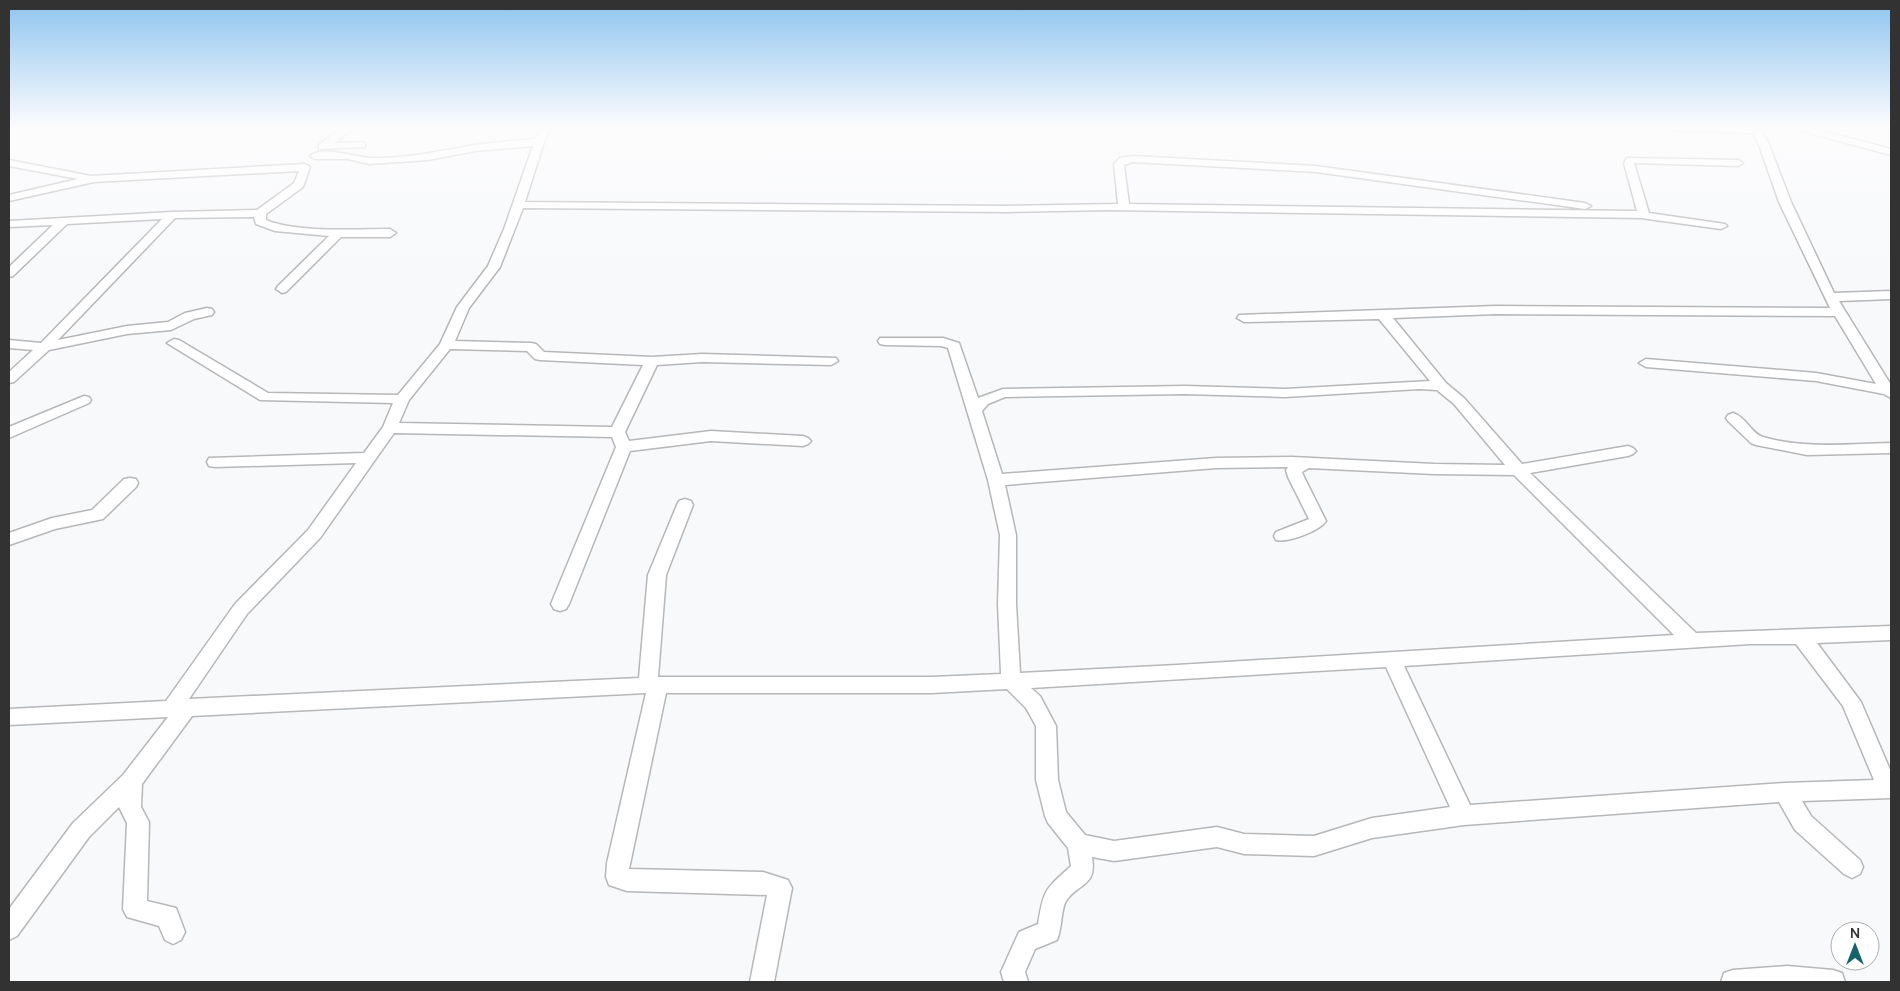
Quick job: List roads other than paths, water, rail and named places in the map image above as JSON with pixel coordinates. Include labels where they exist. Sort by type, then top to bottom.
[{"type":"street","points":[[58,172],[94,179]]},
{"type":"street","points":[[9,198],[94,179],[224,172]]},
{"type":"street","points":[[9,224],[172,215],[260,213],[299,185],[304,172]]},
{"type":"street","points":[[9,928],[81,830],[132,782],[241,609],[314,534],[370,458],[390,428],[402,399],[446,345],[463,307],[494,267],[529,172]]},
{"type":"street","points":[[1120,172],[1124,208]]},
{"type":"street","points":[[1341,172],[1506,194],[1721,226]]},
{"type":"street","points":[[1632,172],[1644,215]]},
{"type":"street","points":[[1774,172],[1785,202],[1830,297],[1890,392]]},
{"type":"street","points":[[518,206],[1124,208],[1644,215]]},
{"type":"street","points":[[260,213],[260,222],[275,228],[338,233],[390,233]]},
{"type":"street","points":[[9,379],[44,347],[172,215]]},
{"type":"street","points":[[9,273],[64,221]]},
{"type":"street","points":[[282,289],[338,233]]},
{"type":"street","points":[[1830,297],[1891,295]]},
{"type":"street","points":[[1244,318],[1496,310],[1839,312]]},
{"type":"street","points":[[9,344],[44,347],[127,330],[171,326],[190,316],[208,312]]},
{"type":"street","points":[[1383,315],[1441,386],[1459,401],[1518,470],[1692,641]]},
{"type":"street","points":[[174,342],[265,397],[402,399]]},
{"type":"street","points":[[885,342],[943,342],[954,346],[996,480],[1008,535],[1007,604],[1011,681],[1033,702],[1046,726],[1047,780],[1056,816],[1079,844],[1083,870],[1054,897],[1049,932],[1027,940],[1013,972],[1016,982]]},
{"type":"street","points":[[446,345],[531,347],[540,356],[652,360],[702,358],[832,361]]},
{"type":"street","points":[[560,604],[652,360]]},
{"type":"street","points":[[1646,363],[1816,378],[1890,392]]},
{"type":"street","points":[[975,411],[983,400],[1003,393],[1185,390],[1285,393],[1419,385],[1441,386]]},
{"type":"street","points":[[9,433],[84,400]]},
{"type":"street","points":[[1733,418],[1756,440],[1764,442],[1807,450],[1891,448]]},
{"type":"street","points":[[390,428],[621,440],[711,436],[803,441]]},
{"type":"street","points":[[996,480],[1216,463],[1306,463],[1434,469],[1518,470],[1628,450]]},
{"type":"street","points":[[215,462],[370,458]]},
{"type":"street","points":[[1282,536],[1307,528],[1318,521],[1314,508],[1297,484],[1294,470],[1306,463]]},
{"type":"street","points":[[9,539],[52,524],[97,515],[130,483]]},
{"type":"street","points":[[685,505],[657,575],[653,685],[618,863],[617,877],[627,880],[763,883],[780,888],[762,982]]},
{"type":"street","points":[[9,717],[653,685],[932,685],[1177,673],[1750,636],[1801,638],[1891,633]]},
{"type":"street","points":[[1079,844],[1114,851],[1217,838],[1244,844],[1314,846],[1372,828],[1464,815],[1785,792],[1890,789],[1850,702],[1801,638]]},
{"type":"street","points":[[1391,659],[1425,728],[1464,815]]},
{"type":"street","points":[[132,782],[130,808],[138,822],[135,909],[168,916],[173,932]]},
{"type":"street","points":[[1785,792],[1803,822],[1852,867]]},
{"type":"street","points":[[1733,982],[1787,978],[1833,982]]}]
